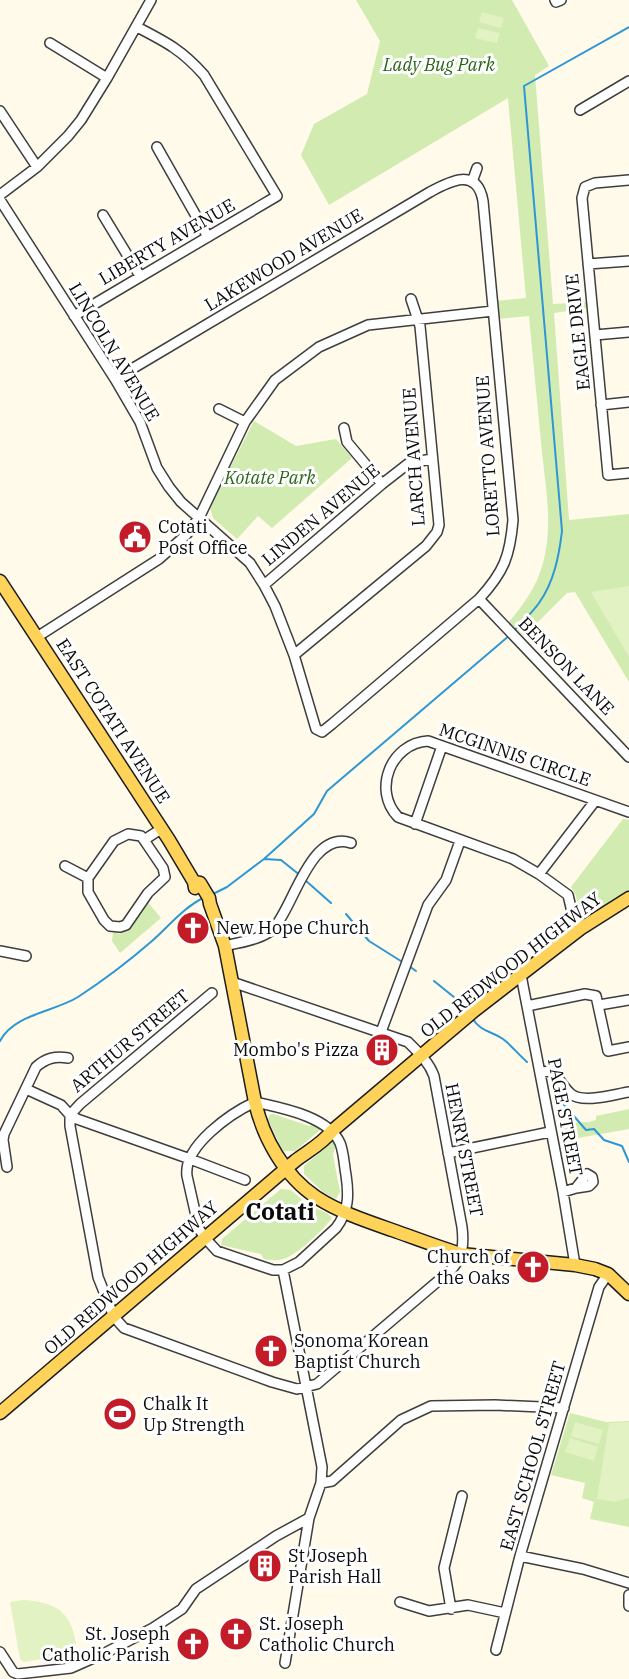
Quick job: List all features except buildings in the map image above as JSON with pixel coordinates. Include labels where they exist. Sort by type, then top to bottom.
[{"type":"main road","name":"EAST COTATI AVENUE","points":[[0,581],[161,828],[194,882],[195,888],[205,897],[225,946],[261,1126],[287,1169],[315,1196],[344,1212],[461,1254],[574,1265],[608,1274]]},
{"type":"main road","name":"OLD REDWOOD HIGHWAY","points":[[0,1413],[313,1147],[322,1134],[332,1131],[470,1014],[580,929],[629,898]]},
{"type":"main road","points":[[608,1274],[629,1294]]},
{"type":"street","points":[[0,195],[37,167],[74,128],[107,78],[151,0]]},
{"type":"street","points":[[555,0],[556,2],[561,0]]},
{"type":"street","name":"LIBERTY AVENUE","points":[[74,316],[277,196],[204,75],[190,59],[172,45],[137,27]]},
{"type":"street","points":[[50,43],[107,78]]},
{"type":"street","points":[[580,110],[629,81]]},
{"type":"street","points":[[0,111],[37,167]]},
{"type":"street","points":[[157,147],[208,237]]},
{"type":"street","points":[[37,638],[159,559],[186,535],[199,518],[245,422],[275,380],[319,347],[368,325],[494,311],[483,201],[479,186],[472,182],[477,168]]},
{"type":"street","name":"LAKEWOOD AVENUE","points":[[115,379],[430,192],[455,180],[462,179],[472,182]]},
{"type":"street","name":"EAGLE DRIVE","points":[[629,180],[595,183],[585,187],[582,198],[608,475],[629,473]]},
{"type":"street","name":"LINCOLN AVENUE","points":[[0,200],[115,379],[140,422],[163,477],[182,502],[250,563],[264,585],[275,606],[294,655],[316,729],[322,732]]},
{"type":"street","points":[[103,214],[140,276]]},
{"type":"street","points":[[588,264],[629,261]]},
{"type":"street","name":"LARCH AVENUE","points":[[294,655],[434,538],[439,525],[418,318],[411,299]]},
{"type":"street","name":"LORETTO AVENUE","points":[[322,732],[479,599],[496,581],[505,561],[511,544],[513,520],[494,311]]},
{"type":"street","points":[[595,335],[629,332]]},
{"type":"street","points":[[601,405],[629,402]]},
{"type":"street","points":[[219,409],[245,422]]},
{"type":"street","points":[[344,428],[347,442],[382,484]]},
{"type":"street","name":"LINDEN AVENUE","points":[[264,585],[409,463],[432,459]]},
{"type":"street","name":"BENSON LANE","points":[[479,599],[629,757]]},
{"type":"street","name":"MCGINNIS CIRCLE","points":[[580,929],[573,916],[568,895],[539,874],[513,859],[398,817],[390,809],[386,795],[386,781],[390,767],[406,746],[428,741],[629,812]]},
{"type":"street","points":[[415,824],[442,746]]},
{"type":"street","points":[[539,874],[595,801]]},
{"type":"street","points":[[144,840],[161,828]]},
{"type":"street","points":[[132,834],[141,836],[144,840],[163,868],[164,880],[148,893],[126,925],[110,926],[88,892],[88,878],[114,841],[132,834]]},
{"type":"street","points":[[381,1032],[428,905],[447,880],[460,841]]},
{"type":"street","points":[[225,946],[263,936],[274,928],[298,883],[320,850],[334,842],[351,843]]},
{"type":"street","points":[[65,866],[88,878]]},
{"type":"street","points":[[0,951],[26,956]]},
{"type":"street","name":"PAGE STREET","points":[[521,975],[563,1192],[574,1265]]},
{"type":"street","points":[[232,982],[408,1042],[421,1056]]},
{"type":"street","name":"ARTHUR STREET","points":[[70,1115],[80,1104],[212,993]]},
{"type":"street","points":[[527,1006],[585,994],[596,996],[608,1051],[629,1047]]},
{"type":"street","points":[[599,1005],[629,1000]]},
{"type":"street","points":[[7,1167],[3,1140],[36,1067],[42,1061],[57,1056],[68,1058]]},
{"type":"street","name":"HENRY STREET","points":[[421,1056],[431,1067],[434,1076],[462,1227],[464,1244],[461,1254]]},
{"type":"street","points":[[540,1072],[553,1071],[577,1098],[588,1099],[629,1092]]},
{"type":"street","points":[[26,1089],[61,1105],[70,1115],[244,1180]]},
{"type":"street","points":[[255,1101],[319,1121],[332,1131],[342,1150],[349,1194],[336,1228],[299,1262],[283,1270],[273,1270],[217,1251],[199,1229],[191,1193],[186,1167],[196,1146],[230,1117],[255,1101]]},
{"type":"street","points":[[70,1115],[70,1126],[98,1277],[114,1317],[124,1328],[170,1346],[272,1382],[297,1389],[306,1388],[317,1384],[451,1270],[458,1263],[461,1254]]},
{"type":"street","points":[[448,1153],[550,1132]]},
{"type":"street","points":[[563,1192],[576,1188]]},
{"type":"street","points":[[283,1270],[322,1467],[321,1483],[309,1518],[285,1663]]},
{"type":"street","name":"EAST SCHOOL STREET","points":[[495,1650],[599,1287],[608,1274]]},
{"type":"street","points":[[321,1483],[332,1481],[401,1420],[431,1406],[495,1405],[564,1408]]},
{"type":"street","points":[[451,1609],[444,1568],[462,1496]]},
{"type":"street","points":[[0,1652],[13,1672],[18,1674],[71,1668],[105,1653],[166,1620],[182,1609],[196,1589],[309,1518]]},
{"type":"street","points":[[520,1557],[583,1569],[629,1583]]},
{"type":"street","points":[[629,1595],[629,1606]]},
{"type":"street","points":[[400,1602],[429,1611],[468,1605],[505,1613]]},
{"type":"green space","name":"Lady Bug Park","points":[[356,0],[512,0],[549,66],[535,75],[553,304],[586,302],[586,308],[554,313],[569,520],[629,514],[629,682],[575,592],[567,593],[524,636],[509,622],[537,579],[546,550],[548,522],[529,316],[498,319],[496,301],[526,298],[508,98],[329,205],[301,155],[314,124],[367,94],[380,41]]},
{"type":"green space","points":[[482,12],[504,18],[501,28],[479,22]]},
{"type":"green space","points":[[478,28],[500,33],[497,43],[475,38]]},
{"type":"green space","name":"Kotate Park","points":[[254,421],[296,446],[336,439],[352,458],[272,528],[258,516],[237,539],[213,518],[210,507]]},
{"type":"green space","points":[[629,586],[629,657],[591,592]]},
{"type":"green space","points":[[623,819],[629,820],[629,892],[587,920],[586,916],[580,914],[576,896],[571,887]]},
{"type":"green space","points":[[146,900],[161,918],[120,953],[112,941],[113,932],[120,934],[127,928]]},
{"type":"green space","points":[[629,1109],[629,1129],[561,1141],[558,1123],[589,1122],[596,1120],[596,1116]]},
{"type":"green space","points":[[273,1114],[309,1126],[317,1124],[321,1128],[295,1151],[283,1151],[268,1120],[269,1115]]},
{"type":"green space","points":[[331,1140],[334,1140],[336,1144],[333,1155],[340,1192],[336,1199],[323,1192],[304,1174],[304,1166]]},
{"type":"green space","points":[[281,1189],[291,1190],[308,1205],[327,1213],[332,1218],[302,1248],[281,1260],[264,1259],[261,1254],[221,1245],[222,1239]]},
{"type":"green space","points":[[570,1413],[606,1422],[629,1421],[629,1527],[590,1519],[594,1502],[582,1498],[585,1483],[551,1475]]},
{"type":"green space","points":[[575,1422],[603,1430],[599,1444],[571,1436]]},
{"type":"green space","points":[[629,1422],[629,1498],[615,1502],[597,1499],[609,1423]]},
{"type":"green space","points":[[570,1438],[598,1447],[594,1461],[565,1452]]},
{"type":"green space","points":[[23,1600],[47,1604],[63,1613],[73,1629],[77,1653],[24,1662],[20,1659],[10,1602]]},
{"type":"waterway","points":[[514,631],[544,595],[552,578],[562,531],[524,86],[629,27]]},
{"type":"waterway","points":[[213,894],[227,887],[264,859],[314,814],[327,791],[510,635]]},
{"type":"waterway","points":[[264,859],[281,860],[301,876]]},
{"type":"waterway","points":[[305,880],[331,903]]},
{"type":"waterway","points":[[0,1041],[6,1032],[25,1019],[68,1002],[97,984],[143,948],[183,911],[205,897]]},
{"type":"waterway","points":[[346,914],[369,941],[404,963]]},
{"type":"waterway","points":[[409,966],[416,971]]},
{"type":"waterway","points":[[434,981],[468,1010]]},
{"type":"waterway","points":[[472,1018],[483,1029],[503,1039],[527,1062]]},
{"type":"waterway","points":[[552,1091],[586,1130],[594,1129],[604,1140],[622,1146],[629,1162]]},
{"type":"place","name":"Cotati Post Office","points":[[135,537]]},
{"type":"place","name":"New Hope Church","points":[[193,928]]},
{"type":"place","name":"Mombo's Pizza","points":[[382,1050]]},
{"type":"place","name":"Church of the Oaks","points":[[533,1267]]},
{"type":"place","name":"Sonoma Korean Baptist Church","points":[[271,1351]]},
{"type":"place","name":"Chalk It Up Strength","points":[[120,1414]]},
{"type":"place","name":"St Joseph Parish Hall","points":[[265,1566]]},
{"type":"place","name":"St. Joseph Catholic Church","points":[[236,1634]]},
{"type":"place","name":"St. Joseph Catholic Parish","points":[[193,1644]]},
{"type":"district","name":"Cotati","points":[[280,1212]]}]
